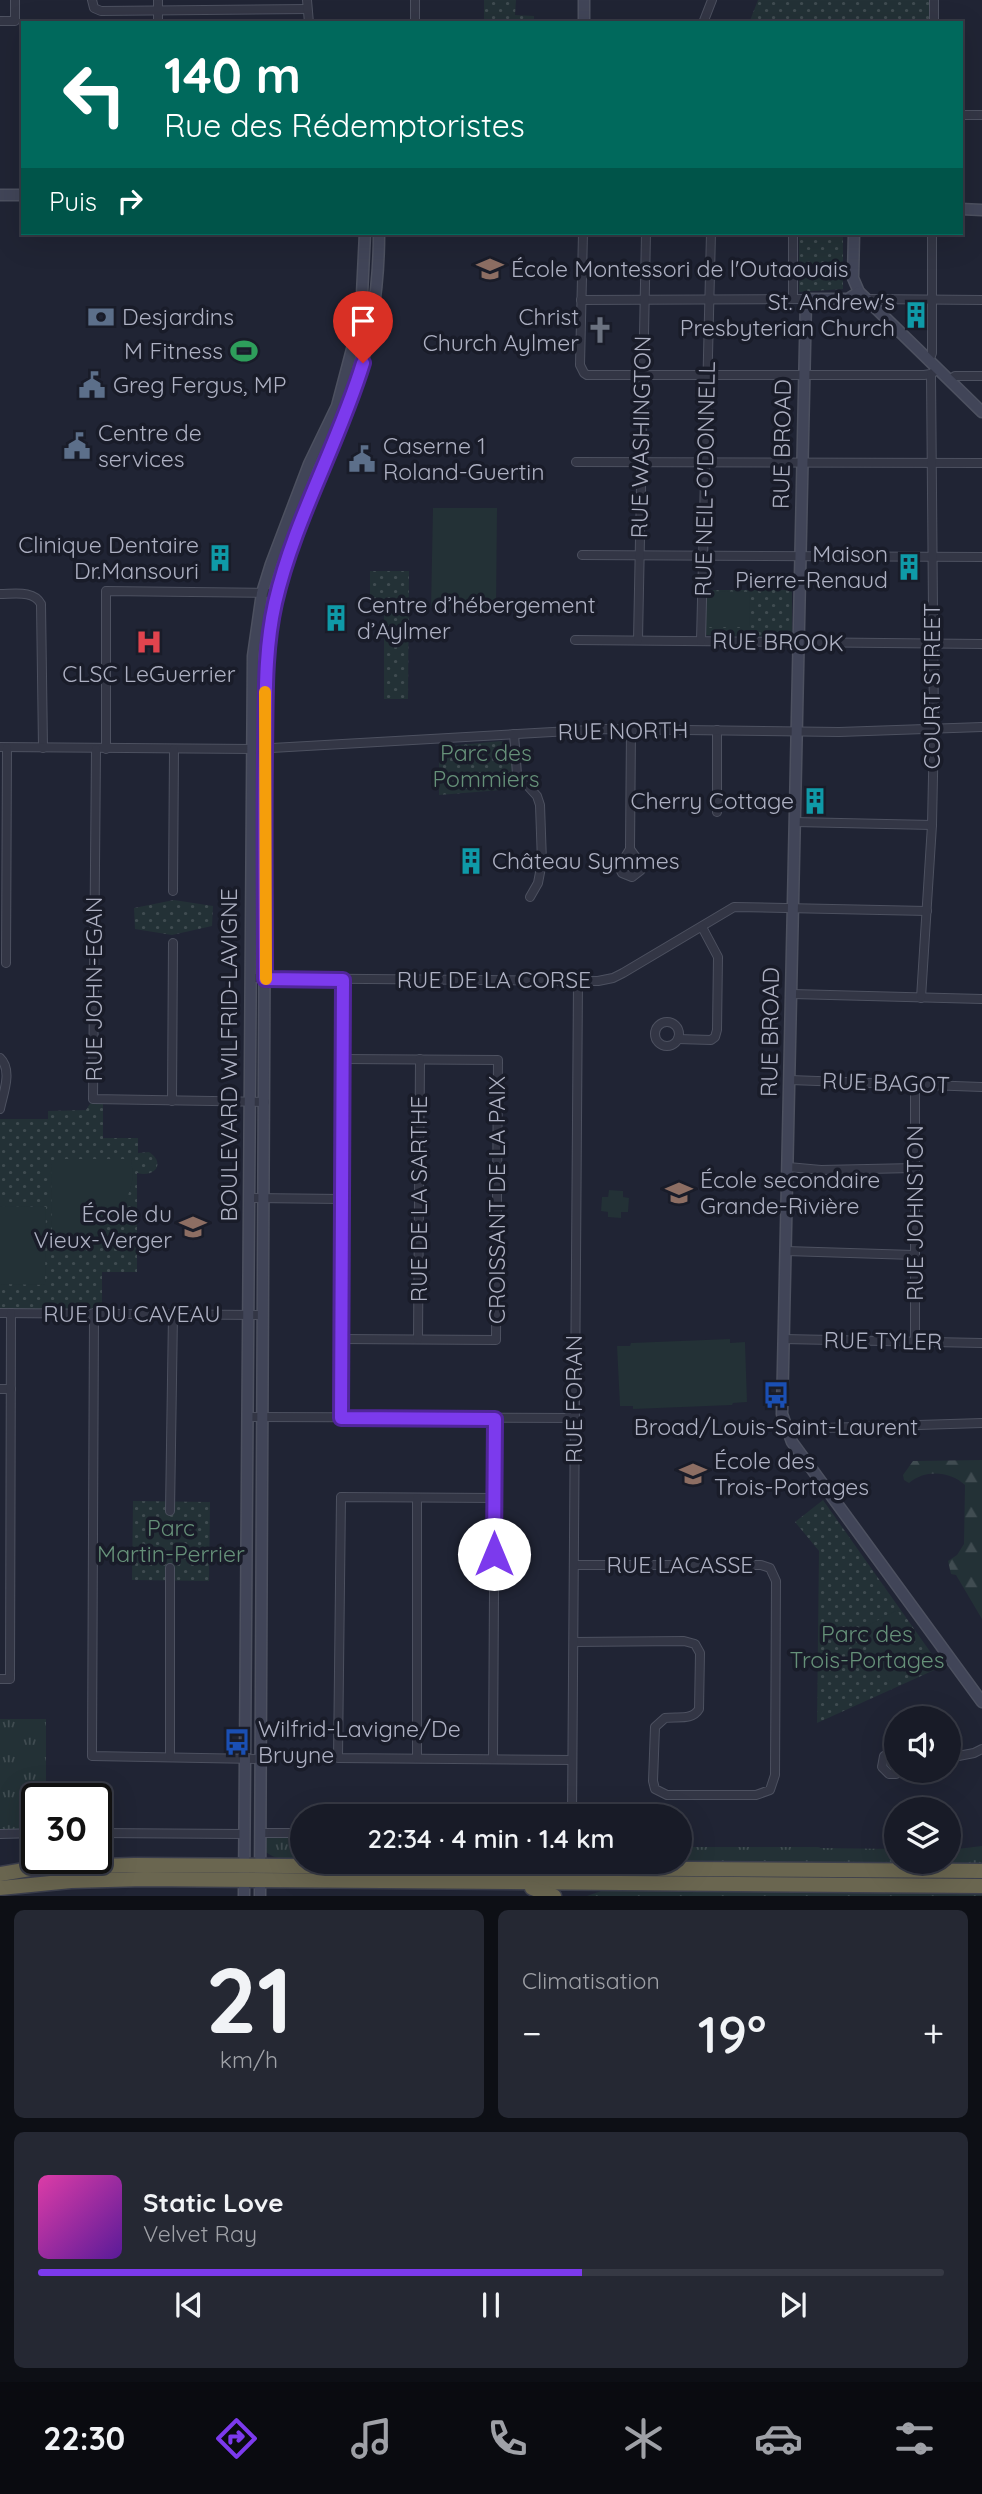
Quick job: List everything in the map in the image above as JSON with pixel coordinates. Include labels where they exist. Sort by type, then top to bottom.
[{"type":"highway","points":[[0,1874],[85,1865],[244,1881]]},
{"type":"highway","points":[[260,1881],[982,1871]]},
{"type":"highway","points":[[0,1888],[71,1881],[982,1886]]},
{"type":"highway","points":[[504,1883],[554,1895]]},
{"type":"highway","points":[[586,1895],[609,1888],[646,1884]]},
{"type":"main road","points":[[584,0],[584,21]]},
{"type":"main road","points":[[0,195],[21,195]]},
{"type":"main road","points":[[963,209],[982,210]]},
{"type":"main road","name":"BOULEVARD WILFRID-LAVIGNE","points":[[244,1881],[253,656],[262,593],[286,522],[340,394],[361,315],[363,235]]},
{"type":"main road","name":"BOULEVARD WILFRID-LAVIGNE","points":[[260,1881],[266,656],[278,593],[289,555],[347,411],[363,363],[377,288],[379,235]]},
{"type":"main road","points":[[854,235],[853,278],[862,296],[933,368],[982,412]]},
{"type":"main road","points":[[806,299],[848,299],[862,296]]},
{"type":"main road","name":"RUE BROAD","points":[[806,299],[782,1407],[787,1432],[982,1702]]},
{"type":"street","points":[[0,22],[15,22],[15,0]]},
{"type":"street","points":[[92,0],[94,8],[101,11],[232,10],[307,5]]},
{"type":"street","points":[[158,0],[158,21]]},
{"type":"street","points":[[232,0],[232,10]]},
{"type":"street","points":[[415,0],[415,21]]},
{"type":"street","points":[[704,21],[712,0]]},
{"type":"street","points":[[934,0],[934,21]]},
{"type":"street","points":[[963,115],[982,115]]},
{"type":"street","points":[[583,235],[580,365],[583,373],[592,376],[805,375],[933,368]]},
{"type":"street","name":"RUE WASHINGTON","points":[[638,640],[646,235]]},
{"type":"street","name":"RUE NEIL-O'DONNELL","points":[[701,641],[711,235]]},
{"type":"street","points":[[793,235],[793,299]]},
{"type":"street","name":"COURT STREET","points":[[921,998],[928,911],[934,728],[931,557],[932,235]]},
{"type":"street","points":[[862,296],[982,300]]},
{"type":"street","points":[[581,300],[806,299]]},
{"type":"street","points":[[949,380],[955,376],[982,376]]},
{"type":"street","points":[[576,462],[982,463]]},
{"type":"street","points":[[582,555],[982,557]]},
{"type":"street","points":[[106,749],[106,591],[278,593]]},
{"type":"street","points":[[0,594],[32,595],[38,598],[41,604],[43,748]]},
{"type":"street","name":"RUE BROOK","points":[[575,640],[982,644]]},
{"type":"street","name":"RUE NORTH","points":[[265,748],[631,729],[839,732],[982,727]]},
{"type":"street","points":[[630,849],[631,729]]},
{"type":"street","points":[[717,730],[718,812]]},
{"type":"street","points":[[514,734],[517,774],[537,796],[540,805],[542,862],[538,883],[530,897]]},
{"type":"street","points":[[6,963],[3,747],[265,748]]},
{"type":"street","name":"RUE JOHN-EGAN","points":[[96,749],[93,1099],[265,1102]]},
{"type":"street","points":[[173,891],[174,749]]},
{"type":"street","points":[[796,822],[932,825]]},
{"type":"street","name":"RUE DE LA CORSE","points":[[252,978],[578,982],[613,978],[734,907],[928,911]]},
{"type":"street","points":[[678,1039],[708,1041],[715,1037],[717,1030],[718,957],[702,928]]},
{"type":"street","points":[[172,1101],[173,943]]},
{"type":"street","points":[[341,1418],[343,980]]},
{"type":"street","name":"RUE FORAN","points":[[572,1804],[578,982]]},
{"type":"street","points":[[792,994],[982,999]]},
{"type":"street","points":[[0,1058],[5,1062],[7,1071],[0,1109]]},
{"type":"street","name":"CROISSANT DE LA PAIX","points":[[341,1339],[496,1340],[498,1088],[498,1060],[343,1059]]},
{"type":"street","name":"RUE DE LA SARTHE","points":[[418,1339],[420,1059]]},
{"type":"street","name":"RUE BAGOT","points":[[790,1080],[982,1087]]},
{"type":"street","name":"RUE JOHNSTON","points":[[915,1084],[915,1341]]},
{"type":"street","points":[[788,1167],[830,1170],[914,1168]]},
{"type":"street","points":[[250,1198],[342,1199]]},
{"type":"street","points":[[786,1251],[914,1255]]},
{"type":"street","points":[[94,1312],[92,1756],[262,1759]]},
{"type":"street","name":"RUE DU CAVEAU","points":[[0,1313],[263,1315]]},
{"type":"street","points":[[0,1679],[10,1679],[11,1313]]},
{"type":"street","points":[[170,1511],[173,1314]]},
{"type":"street","name":"RUE TYLER","points":[[783,1339],[982,1343]]},
{"type":"street","points":[[0,1389],[11,1389]]},
{"type":"street","points":[[249,1417],[575,1418]]},
{"type":"street","points":[[493,1759],[495,1419]]},
{"type":"street","points":[[787,1432],[792,1429],[982,1423]]},
{"type":"street","points":[[495,1498],[341,1497],[338,1758],[572,1760]]},
{"type":"street","points":[[416,1758],[417,1498]]},
{"type":"street","name":"RUE LACASSE","points":[[574,1565],[761,1565],[770,1568],[776,1581],[775,1774],[770,1790],[756,1795],[667,1795],[655,1789],[655,1727],[665,1718],[688,1717],[699,1709],[700,1653],[695,1644],[684,1641],[574,1642]]},
{"type":"street","points":[[170,1568],[170,1757]]},
{"type":"street","points":[[961,1756],[982,1749]]},
{"type":"street","points":[[0,1834],[21,1833]]},
{"type":"street","points":[[112,1833],[244,1834]]},
{"type":"street","points":[[260,1833],[290,1833]]},
{"type":"green space","points":[[484,0],[516,0],[515,15],[534,16],[534,21],[484,21]]},
{"type":"green space","points":[[758,0],[931,0],[931,21],[750,21]]},
{"type":"green space","points":[[799,235],[843,235],[843,289],[799,292]]},
{"type":"green space","points":[[433,508],[497,508],[496,609],[431,608]]},
{"type":"green space","points":[[370,571],[409,571],[408,699],[384,699],[384,614],[370,613]]},
{"type":"green space","points":[[702,590],[792,590],[792,637],[701,635]]},
{"type":"green space","points":[[709,591],[750,592],[749,627],[709,627]]},
{"type":"green space","name":"Parc des Pommiers","points":[[501,741],[510,746],[513,775],[524,788],[439,795],[439,751],[448,746]]},
{"type":"green space","points":[[174,900],[213,906],[212,926],[172,935],[135,929],[134,908]]},
{"type":"green space","points":[[93,1099],[103,1099],[103,1138],[138,1138],[138,1153],[149,1152],[157,1161],[153,1171],[137,1173],[137,1272],[102,1272],[102,1313],[0,1313],[0,1119],[48,1119],[48,1111],[86,1110]]},
{"type":"green space","points":[[56,1159],[131,1159],[132,1178],[122,1207],[104,1228],[80,1240],[52,1244],[51,1165]]},
{"type":"green space","points":[[609,1190],[623,1191],[623,1197],[629,1198],[628,1212],[621,1212],[621,1218],[608,1217],[608,1212],[601,1211],[602,1197],[608,1197]]},
{"type":"green space","points":[[0,1206],[46,1207],[45,1285],[0,1284]]},
{"type":"green space","points":[[730,1339],[730,1343],[745,1342],[747,1402],[633,1409],[633,1406],[620,1406],[617,1346],[630,1346],[631,1343]]},
{"type":"green space","points":[[982,1460],[982,1619],[956,1575],[951,1574],[948,1561],[957,1555],[964,1544],[965,1485],[952,1477],[937,1474],[922,1475],[909,1483],[904,1480],[903,1475],[913,1461]]},
{"type":"green space","name":"Parc des Trois-Portages","points":[[823,1500],[941,1667],[817,1723],[819,1551],[795,1522]]},
{"type":"green space","name":"Parc Martin-Perrier","points":[[133,1501],[210,1502],[209,1581],[132,1580]]},
{"type":"green space","points":[[897,1610],[926,1664],[890,1682],[861,1629]]},
{"type":"green space","points":[[0,1719],[46,1719],[46,1783],[21,1783],[21,1833],[0,1834]]},
{"type":"green space","points":[[269,1835],[290,1836],[290,1859],[268,1854],[264,1850],[265,1838]]},
{"type":"green space","points":[[982,1846],[982,1863],[961,1863],[961,1849]]},
{"type":"green space","points":[[692,1847],[884,1849],[884,1862],[692,1861]]},
{"type":"green space","points":[[604,1890],[982,1891],[982,1896],[587,1896]]},
{"type":"slow traffic","points":[[265,692],[266,979]]},
{"type":"place","name":"École Montessori de l'Outaouais","points":[[490,269]]},
{"type":"place","name":"St. Andrew's Presbyterian Church","points":[[916,315]]},
{"type":"place","name":"Desjardins","points":[[101,317]]},
{"type":"place","name":"Christ Church Aylmer","points":[[600,330]]},
{"type":"place","name":"M Fitness","points":[[244,351]]},
{"type":"place","name":"Greg Fergus, MP","points":[[92,385]]},
{"type":"place","name":"Centre de services","points":[[77,446]]},
{"type":"place","name":"Caserne 1 Roland-Guertin","points":[[362,459]]},
{"type":"place","name":"Clinique Dentaire Dr.Mansouri","points":[[220,558]]},
{"type":"place","name":"Maison Pierre-Renaud","points":[[909,567]]},
{"type":"place","name":"Centre d’hébergement d’Aylmer","points":[[336,618]]},
{"type":"place","name":"CLSC LeGuerrier","points":[[149,642]]},
{"type":"place","name":"Cherry Cottage","points":[[815,801]]},
{"type":"place","name":"Château Symmes","points":[[471,861]]},
{"type":"place","name":"École secondaire Grande-Rivière","points":[[679,1193]]},
{"type":"place","name":"École du Vieux-Verger","points":[[193,1227]]},
{"type":"place","name":"Broad/Louis-Saint-Laurent","points":[[776,1395]]},
{"type":"place","name":"École des Trois-Portages","points":[[693,1474]]},
{"type":"place","name":"Wilfrid-Lavigne/De Bruyne","points":[[237,1742]]},
{"type":"route","points":[[363,363],[354,393],[289,555],[268,640],[265,702],[265,979],[343,980],[341,1418],[495,1419],[494,1554]]}]
